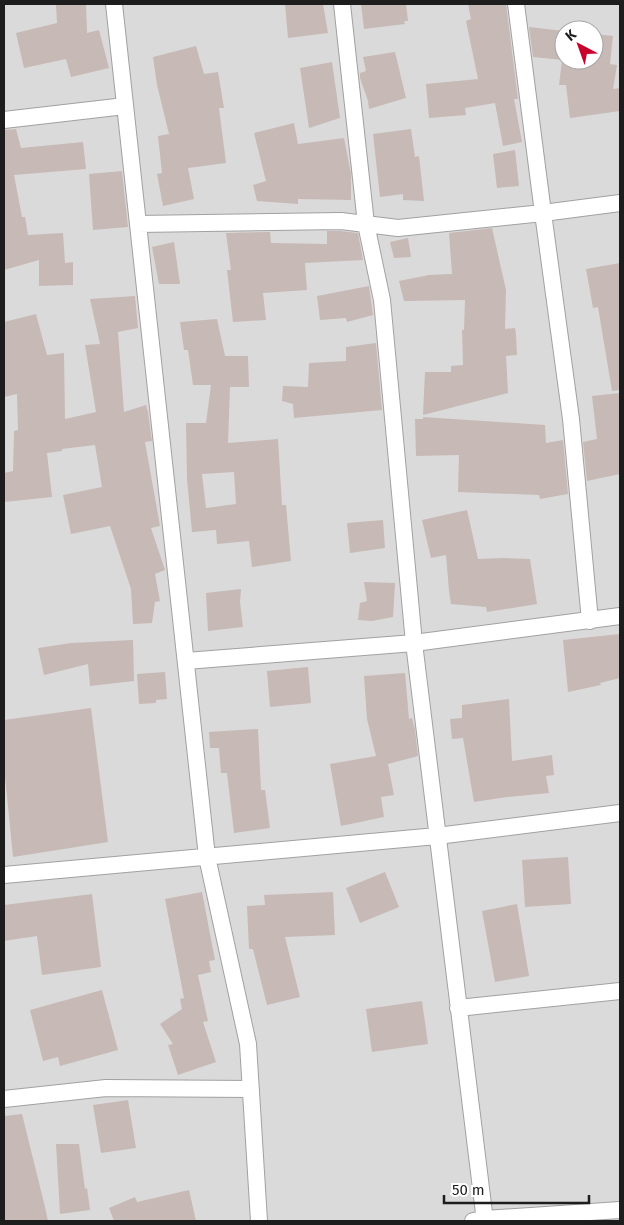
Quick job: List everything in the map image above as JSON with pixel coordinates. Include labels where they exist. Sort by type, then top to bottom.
[{"type":"street","points":[[114,4],[207,857],[248,1044],[259,1221]]},
{"type":"street","points":[[342,4],[366,224],[382,300],[414,643],[458,1008],[481,1221],[620,1210]]},
{"type":"street","points":[[516,4],[571,419],[590,621]]},
{"type":"street","points":[[4,120],[125,106]]},
{"type":"street","points":[[138,224],[342,221],[398,228],[620,203]]},
{"type":"street","points":[[186,661],[414,643],[620,616]]},
{"type":"street","points":[[4,875],[437,836],[620,813]]},
{"type":"street","points":[[458,1008],[620,991]]},
{"type":"street","points":[[4,1099],[106,1088],[251,1089]]},
{"type":"shaded area","points":[[4,4],[620,4],[620,1221],[4,1221]]},
{"type":"building","points":[[56,4],[86,4],[87,33],[99,30],[109,68],[71,77],[66,59],[24,68],[16,33],[57,23]]},
{"type":"building","points":[[285,4],[323,4],[328,33],[288,38]]},
{"type":"building","points":[[361,4],[406,4],[408,21],[404,21],[405,24],[364,29]]},
{"type":"building","points":[[468,4],[506,4],[518,99],[514,99],[522,142],[503,146],[495,103],[465,108],[466,115],[429,118],[426,84],[478,79],[466,21],[471,19]]},
{"type":"building","points":[[529,27],[554,30],[554,59],[533,57]]},
{"type":"building","points":[[604,35],[613,36],[610,64],[617,65],[613,89],[620,88],[620,111],[570,118],[566,85],[559,85],[561,70],[604,70]]},
{"type":"building","points":[[196,46],[204,74],[218,72],[224,108],[219,108],[226,163],[188,168],[194,199],[163,206],[157,174],[162,173],[158,136],[169,134],[157,85],[153,57]]},
{"type":"building","points":[[395,52],[406,98],[369,109],[360,78],[360,73],[366,71],[363,57]]},
{"type":"building","points":[[332,62],[340,118],[309,128],[300,68]]},
{"type":"building","points":[[294,123],[298,144],[344,138],[351,174],[351,200],[298,199],[298,204],[257,201],[253,185],[266,181],[254,133]]},
{"type":"building","points":[[16,129],[21,148],[83,142],[86,169],[14,175],[22,217],[25,217],[28,235],[63,233],[65,263],[73,262],[73,285],[39,286],[39,260],[4,270],[4,130]]},
{"type":"building","points":[[411,129],[415,157],[419,156],[424,201],[403,200],[403,194],[380,197],[373,134]]},
{"type":"building","points":[[515,150],[519,186],[497,188],[493,154]]},
{"type":"building","points":[[122,171],[128,227],[93,230],[89,174]]},
{"type":"building","points":[[492,228],[506,290],[505,329],[515,328],[516,335],[517,355],[506,356],[508,393],[423,415],[425,372],[451,372],[451,366],[463,365],[462,330],[464,330],[465,300],[404,301],[399,281],[429,275],[452,274],[449,233]]},
{"type":"building","points":[[327,231],[358,233],[363,260],[305,263],[307,290],[263,293],[266,320],[233,322],[227,270],[231,270],[226,233],[270,232],[271,243],[327,244]]},
{"type":"building","points":[[408,238],[411,257],[394,258],[390,242]]},
{"type":"building","points":[[174,242],[180,284],[159,284],[152,247]]},
{"type":"building","points":[[620,263],[620,390],[612,391],[598,307],[593,308],[586,269]]},
{"type":"building","points":[[369,286],[373,315],[347,322],[346,318],[320,320],[317,296]]},
{"type":"building","points":[[135,296],[138,328],[118,332],[124,412],[146,405],[148,412],[152,441],[145,442],[160,526],[151,528],[165,570],[155,574],[160,601],[155,602],[152,623],[133,624],[131,589],[110,526],[71,534],[63,495],[102,487],[95,445],[47,453],[52,497],[4,502],[4,473],[13,471],[14,431],[18,430],[17,394],[4,397],[4,322],[36,314],[47,355],[64,353],[65,419],[96,412],[85,345],[100,344],[90,299]]},
{"type":"building","points":[[217,319],[225,356],[248,356],[249,387],[230,387],[228,443],[278,439],[282,505],[286,505],[291,561],[252,567],[249,541],[217,544],[216,530],[192,532],[187,479],[186,423],[206,423],[211,385],[193,385],[188,350],[184,350],[180,322]],"holes":[[[234,472],[236,504],[206,508],[202,474]]]},
{"type":"building","points":[[376,343],[382,410],[294,418],[293,404],[282,401],[283,386],[308,387],[309,363],[346,361],[346,347]]},
{"type":"building","points":[[620,393],[620,474],[587,481],[583,442],[597,439],[592,396]]},
{"type":"building","points":[[423,417],[545,425],[546,443],[563,440],[568,494],[540,499],[539,495],[458,492],[459,455],[416,456],[415,419],[423,419]]},
{"type":"building","points":[[467,510],[478,559],[530,559],[537,604],[487,612],[486,607],[451,604],[446,555],[431,558],[422,520]]},
{"type":"building","points":[[383,520],[385,548],[350,553],[347,523]]},
{"type":"building","points":[[364,582],[395,583],[393,617],[372,621],[358,620],[360,603],[367,601]]},
{"type":"building","points":[[241,589],[240,602],[243,627],[208,631],[206,593]]},
{"type":"building","points":[[620,634],[620,678],[600,683],[601,685],[568,692],[563,640]]},
{"type":"building","points":[[133,640],[134,681],[90,686],[88,664],[44,675],[38,648],[71,643]]},
{"type":"building","points":[[308,667],[311,703],[270,707],[267,671]]},
{"type":"building","points":[[165,672],[167,699],[156,700],[156,703],[139,704],[137,674]]},
{"type":"building","points":[[405,673],[409,719],[412,718],[415,730],[418,756],[388,764],[394,795],[381,797],[384,817],[341,826],[330,764],[376,756],[367,719],[364,676]]},
{"type":"building","points":[[509,699],[512,761],[552,755],[554,775],[546,776],[549,793],[474,802],[463,738],[452,739],[450,719],[462,718],[462,705]]},
{"type":"building","points":[[91,708],[108,842],[13,857],[4,766],[4,720]]},
{"type":"building","points":[[258,729],[261,790],[265,790],[270,828],[234,833],[227,773],[221,773],[219,748],[210,748],[209,732]]},
{"type":"building","points":[[568,857],[571,904],[525,907],[522,860]]},
{"type":"building","points":[[385,872],[399,907],[360,923],[346,888]]},
{"type":"building","points":[[202,892],[215,960],[209,961],[211,972],[198,975],[208,1021],[203,1022],[216,1062],[178,1075],[168,1045],[173,1044],[160,1024],[182,1009],[180,999],[184,998],[165,899]]},
{"type":"building","points":[[333,892],[335,935],[285,937],[300,997],[267,1005],[253,949],[249,949],[247,906],[265,905],[264,895]]},
{"type":"building","points":[[92,894],[101,967],[42,975],[37,936],[4,941],[4,905]]},
{"type":"building","points":[[517,904],[529,976],[495,982],[482,911]]},
{"type":"building","points":[[102,990],[118,1050],[60,1066],[58,1057],[43,1061],[30,1010]]},
{"type":"building","points":[[422,1001],[428,1044],[372,1052],[366,1009]]},
{"type":"building","points":[[128,1100],[136,1148],[101,1153],[93,1105]]},
{"type":"building","points":[[22,1114],[48,1221],[4,1221],[4,1116]]},
{"type":"building","points":[[56,1144],[79,1144],[90,1210],[60,1214]]},
{"type":"building","points":[[189,1190],[196,1221],[114,1221],[109,1208],[135,1197],[137,1202]]}]
